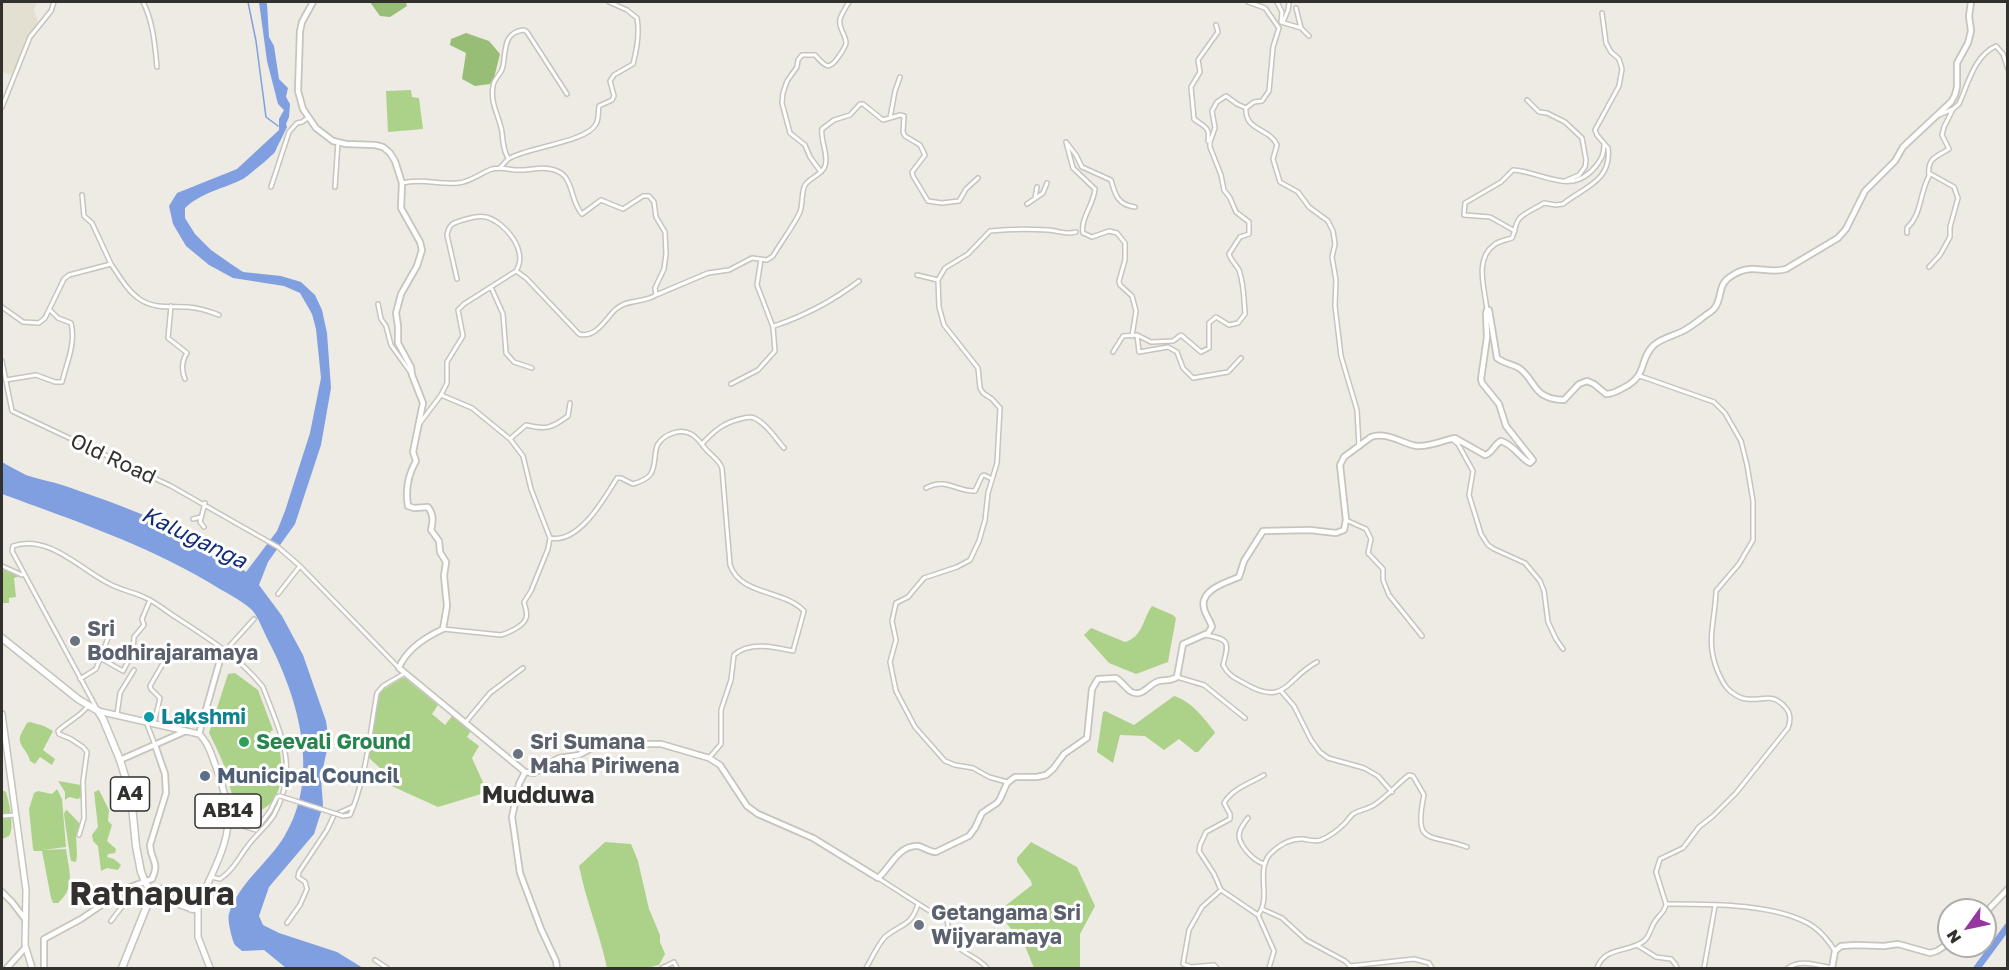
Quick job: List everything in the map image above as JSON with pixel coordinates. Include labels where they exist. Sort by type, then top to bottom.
[{"type":"highway","points":[[2,638],[88,706],[98,711]]},
{"type":"highway","name":"A4","points":[[98,711],[120,760],[130,796],[136,846],[147,885],[152,893],[122,969]]},
{"type":"main road","points":[[98,711],[199,734]]},
{"type":"main road","points":[[2,714],[26,890],[25,948],[32,969]]},
{"type":"main road","name":"AB14","points":[[196,902],[204,890],[224,843],[228,824],[225,792],[213,759],[203,737],[199,734]]},
{"type":"main road","points":[[147,885],[158,895],[190,909]]},
{"type":"main road","points":[[158,895],[161,888],[196,902]]},
{"type":"main road","points":[[149,900],[158,895],[167,896],[165,889]]},
{"type":"main road","points":[[196,902],[188,902],[197,925]]},
{"type":"main road","points":[[190,909],[196,902]]},
{"type":"main road","points":[[196,902],[198,937],[210,969]]},
{"type":"street","points":[[2,106],[30,37],[51,11],[54,2]]},
{"type":"street","points":[[143,2],[148,11],[157,67]]},
{"type":"street","points":[[313,2],[302,22],[300,31],[298,91],[300,100],[309,117],[324,135],[346,144],[375,144],[383,147],[395,161],[402,183],[401,208],[422,250],[417,266],[401,294],[396,313],[398,343],[407,358],[423,403],[413,452],[416,461],[409,473],[406,494],[408,506],[428,507],[432,512],[431,530],[446,562],[444,576],[447,606],[443,629]]},
{"type":"street","points":[[500,168],[508,158],[544,146],[571,141],[597,124],[599,106],[612,100],[614,96],[610,81],[614,75],[633,64],[639,28],[637,18],[627,10],[609,2]]},
{"type":"street","points":[[821,172],[810,157],[805,145],[790,133],[782,103],[783,93],[802,55],[815,55],[824,65],[829,67],[833,65],[844,48],[846,40],[840,19],[849,2]]},
{"type":"street","points":[[1247,2],[1265,8],[1279,28]]},
{"type":"street","points":[[1277,2],[1282,12],[1282,22]]},
{"type":"street","points":[[1487,310],[1490,309],[1497,358],[1518,367],[1534,388],[1553,399],[1564,400],[1579,384],[1587,381],[1606,394],[1633,384],[1640,376],[1648,352],[1653,346],[1690,327],[1717,306],[1720,288],[1734,274],[1748,268],[1776,272],[1786,269],[1838,238],[1846,229],[1865,191],[1895,161],[1903,147],[1952,102],[1956,95],[1957,63],[1962,57],[1971,31],[1969,16],[1971,2]]},
{"type":"street","points":[[1246,108],[1254,102],[1262,101],[1269,91],[1273,47],[1289,3]]},
{"type":"street","points":[[1296,8],[1301,28]]},
{"type":"street","points":[[1177,677],[1183,644],[1208,633],[1212,627],[1203,608],[1205,597],[1213,588],[1239,577],[1244,561],[1263,531],[1310,530],[1336,533],[1344,530],[1346,520],[1340,465],[1344,457],[1375,435],[1420,446],[1455,438],[1485,455],[1492,451],[1497,443],[1505,441],[1526,461],[1530,463],[1533,460],[1506,426],[1499,404],[1482,383],[1487,337],[1487,310],[1482,262],[1494,244],[1512,238],[1518,220],[1523,215],[1544,203],[1563,204],[1600,179],[1609,151],[1597,135],[1596,125],[1607,110],[1619,86],[1622,69],[1621,61],[1611,52],[1606,43],[1602,13]]},
{"type":"street","points":[[1282,22],[1301,28],[1309,36]]},
{"type":"street","points":[[1113,352],[1123,336],[1137,335],[1151,342],[1173,341],[1181,335],[1201,352],[1209,348],[1209,323],[1216,317],[1229,325],[1238,323],[1245,314],[1242,280],[1229,254],[1240,237],[1249,234],[1249,222],[1236,212],[1224,190],[1208,129],[1194,119],[1191,87],[1200,72],[1198,60],[1218,32],[1216,24]]},
{"type":"street","points":[[508,158],[503,148],[502,130],[494,110],[492,89],[494,80],[503,66],[507,40],[517,30],[527,32],[567,93]]},
{"type":"street","points":[[1937,116],[1959,104],[1980,56],[1989,49],[1996,46],[2003,54],[2007,69]]},
{"type":"street","points":[[890,118],[900,77]]},
{"type":"street","points":[[1210,142],[1215,128],[1212,111],[1216,102],[1226,96],[1246,108]]},
{"type":"street","points":[[1527,100],[1539,112],[1547,113],[1565,123],[1582,138],[1586,160],[1583,172],[1563,181]]},
{"type":"street","points":[[516,271],[526,278],[579,334],[585,336],[595,332],[622,304],[644,300],[708,273],[729,270],[752,258],[767,260],[773,256],[798,216],[803,205],[804,187],[807,182],[821,172],[826,162],[822,129],[826,124],[850,115],[860,104],[868,107],[883,120],[904,116],[905,136],[920,145],[925,155],[912,172],[928,201],[942,203],[958,201],[966,189],[978,178]]},
{"type":"street","points":[[1246,108],[1251,125],[1261,132],[1270,134],[1278,146],[1273,159],[1280,182],[1298,192],[1309,207],[1328,221],[1333,231],[1335,306],[1341,356],[1357,410],[1359,447]]},
{"type":"street","points":[[1907,233],[1907,228],[1916,219],[1922,189],[1929,173],[1927,168],[1929,163],[1949,149],[1942,135],[1953,109]]},
{"type":"street","points":[[272,187],[289,132],[297,123],[309,117]]},
{"type":"street","points":[[335,187],[338,142]]},
{"type":"street","points":[[1132,336],[1136,311],[1132,296],[1120,285],[1119,281],[1125,260],[1125,243],[1117,233],[1108,231],[1092,237],[1081,230],[1095,195],[1095,189],[1073,168],[1066,142],[1082,167],[1111,180],[1118,201],[1135,207]]},
{"type":"street","points":[[1515,231],[1490,217],[1464,215],[1465,202],[1501,182],[1513,170],[1574,182],[1589,175],[1603,157],[1603,142]]},
{"type":"street","points":[[402,183],[416,180],[460,183],[489,170],[500,168],[517,170],[546,168],[563,174],[569,182],[576,208],[582,214],[601,200],[624,209],[643,196],[649,196],[654,202],[656,217],[665,232],[664,269],[655,288],[656,295]]},
{"type":"street","points":[[1929,173],[1954,187],[1958,198],[1950,227],[1950,237],[1940,255],[1929,267]]},
{"type":"street","points":[[1027,204],[1043,193],[1047,183]]},
{"type":"street","points":[[1035,198],[1037,187]]},
{"type":"street","points":[[81,195],[84,216],[92,223],[111,264],[126,286],[141,300],[154,306],[207,310],[219,315]]},
{"type":"street","points":[[419,425],[447,383],[447,362],[463,336],[458,310],[516,271],[521,260],[520,250],[507,231],[490,219],[476,216],[452,224],[448,228],[448,241],[457,279]]},
{"type":"street","points":[[1007,783],[973,768],[945,761],[915,727],[896,691],[890,662],[896,640],[892,627],[896,603],[908,597],[924,578],[970,560],[985,520],[988,493],[997,464],[1000,408],[983,393],[980,388],[978,368],[944,325],[939,307],[938,280],[945,268],[968,254],[990,231],[1010,229],[1051,230],[1068,234],[1076,232]]},
{"type":"street","points":[[731,384],[758,370],[775,351],[773,327],[757,285],[761,259]]},
{"type":"street","points":[[2,307],[23,322],[39,323],[50,310],[64,279],[69,275],[111,264]]},
{"type":"street","points":[[917,275],[938,280]]},
{"type":"street","points":[[773,327],[796,319],[846,291],[859,281]]},
{"type":"street","points":[[491,287],[503,314],[506,353],[514,362],[532,368]]},
{"type":"street","points":[[378,304],[391,345],[412,375]]},
{"type":"street","points":[[171,306],[168,338],[187,353],[182,360],[185,378]]},
{"type":"street","points":[[6,380],[36,375],[55,382],[62,382],[74,333],[71,323],[58,318],[50,310]]},
{"type":"street","points":[[1137,335],[1139,352],[1168,347],[1177,352],[1183,368],[1193,378],[1228,372],[1241,358]]},
{"type":"street","name":"Old Road","points":[[2,361],[12,411],[164,482],[278,547],[300,566],[399,668]]},
{"type":"street","points":[[1597,969],[1601,960],[1612,951],[1636,945],[1647,938],[1666,904],[1656,873],[1660,859],[1683,848],[1699,827],[1736,793],[1788,728],[1790,716],[1779,700],[1773,698],[1746,699],[1730,691],[1720,678],[1711,651],[1716,591],[1739,564],[1753,540],[1753,501],[1741,441],[1725,413],[1714,402],[1640,376]]},
{"type":"street","points":[[441,395],[472,408],[510,439],[523,456],[531,489],[550,538],[548,549],[531,591],[524,602],[527,614],[524,622],[501,635],[443,629],[422,640],[402,660],[399,668],[525,772],[534,773],[559,758],[579,755],[600,742],[617,738],[637,744],[661,744],[708,758],[720,765],[747,806],[758,814],[825,844],[928,910],[944,912],[956,946],[987,969]]},
{"type":"street","points":[[510,439],[526,425],[541,428],[557,424],[568,416],[570,404]]},
{"type":"street","points":[[702,444],[714,431],[727,422],[747,417],[754,418],[784,448]]},
{"type":"street","points":[[550,538],[560,539],[569,536],[593,514],[617,478],[633,484],[650,475],[657,445],[668,435],[682,430],[689,432],[719,461],[722,468],[730,565],[733,573],[752,588],[779,595],[800,606],[804,611],[793,651],[759,646],[743,649],[734,655],[731,680],[721,710],[721,744],[708,758]]},
{"type":"street","points":[[1452,439],[1458,444],[1473,471],[1469,495],[1481,534],[1488,545],[1494,549],[1525,563],[1532,575],[1540,582],[1544,591],[1548,622],[1563,649]]},
{"type":"street","points":[[926,488],[941,483],[972,492],[975,491],[982,476],[993,479]]},
{"type":"street","points":[[204,503],[200,522],[204,527]]},
{"type":"street","points":[[193,519],[201,517]]},
{"type":"street","points":[[1346,520],[1366,529],[1371,539],[1368,553],[1383,569],[1383,580],[1389,595],[1422,636]]},
{"type":"street","points":[[98,711],[24,576],[12,551],[13,546],[22,543],[38,544],[49,548],[108,583],[150,600],[225,651],[263,687],[286,751],[287,773],[283,792],[273,816],[248,845],[229,873],[220,879],[210,877]]},
{"type":"street","points":[[2,566],[24,576]]},
{"type":"street","points":[[278,594],[300,566]]},
{"type":"street","points":[[100,658],[123,671],[133,652],[134,637],[144,625],[142,619],[150,600]]},
{"type":"street","points":[[199,734],[220,660],[225,651],[254,619]]},
{"type":"street","points":[[1204,635],[1222,638],[1227,642],[1228,648],[1223,665],[1230,675],[1257,691],[1270,693],[1281,691],[1292,683],[1305,668],[1317,662]]},
{"type":"street","points":[[80,680],[96,669],[108,638]]},
{"type":"street","points":[[154,724],[160,698],[150,686],[165,660]]},
{"type":"street","points":[[465,723],[490,693],[523,668]]},
{"type":"street","points":[[117,715],[120,693],[134,670]]},
{"type":"street","points":[[228,824],[237,824],[256,830],[279,796],[343,816],[350,815],[365,759],[377,693],[383,686],[405,673]]},
{"type":"street","points":[[878,878],[894,858],[908,848],[918,846],[936,852],[969,836],[982,813],[997,803],[1007,783],[1015,777],[1037,777],[1046,775],[1053,769],[1064,754],[1087,738],[1092,689],[1098,679],[1116,678],[1128,690],[1136,694],[1157,682],[1170,681],[1177,677],[1204,685],[1245,718]]},
{"type":"street","points":[[1281,691],[1294,705],[1311,740],[1320,752],[1328,758],[1365,768],[1378,776],[1392,792]]},
{"type":"street","points":[[80,835],[84,818],[83,781],[87,752],[83,747],[59,734],[58,730],[84,712],[88,706]]},
{"type":"street","points":[[44,969],[44,939],[81,919],[125,890],[147,885],[152,879],[156,869],[150,845],[166,793],[165,774],[147,722]]},
{"type":"street","points":[[120,760],[186,731]]},
{"type":"street","points":[[525,772],[519,784],[512,817],[520,873],[556,961],[557,969]]},
{"type":"street","points":[[1264,775],[1249,785],[1237,789],[1226,800],[1224,803],[1230,819],[1206,832],[1199,851],[1221,890],[1258,915],[1274,951],[1269,969]]},
{"type":"street","points":[[1258,915],[1265,897],[1264,864],[1270,855],[1282,844],[1299,839],[1321,840],[1344,825],[1353,814],[1372,807],[1392,792],[1406,776],[1413,776],[1424,795],[1420,814],[1424,832],[1430,838],[1452,841],[1467,847]]},
{"type":"street","points":[[287,923],[300,905],[307,889],[305,882],[298,877],[308,856],[327,830],[334,815],[354,806]]},
{"type":"street","points":[[2,816],[16,814]]},
{"type":"street","points":[[1248,818],[1239,833],[1239,838],[1252,859],[1264,864]]},
{"type":"street","points":[[111,921],[124,904],[125,890]]},
{"type":"street","points":[[1217,969],[1214,965],[1209,964],[1191,967],[1183,964],[1189,930],[1202,907],[1221,890]]},
{"type":"street","points":[[2,892],[25,919]]},
{"type":"street","points":[[866,969],[883,939],[909,923],[918,904]]},
{"type":"street","points":[[1666,904],[1767,910],[1788,915],[1814,927],[1835,951]]},
{"type":"street","points":[[1704,969],[1715,906]]},
{"type":"street","points":[[1262,909],[1282,918],[1299,935],[1346,961],[1350,967],[1414,959],[1429,963],[1432,969]]},
{"type":"street","points":[[1788,969],[1795,963],[1832,968],[1835,951],[1841,946],[1898,944],[1930,953],[1937,951]]},
{"type":"street","points":[[1636,945],[1656,957],[1671,959],[1677,969]]},
{"type":"street","points":[[7,969],[25,948]]},
{"type":"street","points":[[375,960],[387,969]]},
{"type":"street","points":[[663,969],[674,962],[677,969]]},
{"type":"shaded area","points":[[2,2],[37,2],[34,9],[39,26],[11,75],[3,72],[2,69]]},
{"type":"green space","points":[[370,2],[406,2],[407,6],[390,17],[380,16]]},
{"type":"green space","points":[[466,33],[489,41],[500,54],[494,78],[490,84],[475,86],[462,79],[466,53],[450,45],[451,39]]},
{"type":"green space","points":[[411,90],[412,97],[419,98],[423,129],[388,132],[386,91]]},
{"type":"green space","points":[[2,569],[20,576],[14,578],[16,597],[9,598],[9,603],[2,603]]},
{"type":"green space","points":[[1152,606],[1176,618],[1168,662],[1136,674],[1109,663],[1084,635],[1091,628],[1125,642],[1131,640],[1139,632]]},
{"type":"green space","name":"Seevali Ground","points":[[235,673],[258,690],[273,730],[270,732],[277,752],[280,752],[280,786],[273,801],[259,811],[249,810],[237,802],[209,733],[228,674]]},
{"type":"green space","points":[[405,678],[438,705],[432,714],[445,725],[452,716],[471,731],[467,737],[479,746],[472,758],[486,789],[481,794],[438,807],[385,783],[379,767],[368,757],[379,694]]},
{"type":"green space","points":[[1174,696],[1191,706],[1215,733],[1198,752],[1179,739],[1164,750],[1145,736],[1120,735],[1113,763],[1097,752],[1103,712],[1134,725]]},
{"type":"green space","points":[[30,722],[53,731],[43,750],[55,759],[52,765],[40,757],[35,764],[30,761],[22,746],[21,735],[27,723]]},
{"type":"green space","points":[[58,781],[81,785],[81,797],[78,799],[69,797],[65,800],[65,792]]},
{"type":"green space","points":[[57,789],[62,799],[66,847],[43,850],[66,849],[70,878],[64,897],[58,903],[53,903],[42,851],[33,849],[29,809],[34,793],[38,791],[52,794]]},
{"type":"green space","points":[[2,790],[7,796],[11,815],[11,832],[9,836],[2,839]]},
{"type":"green space","points":[[99,790],[109,810],[108,821],[112,825],[107,841],[116,849],[115,853],[108,854],[107,857],[121,865],[118,870],[107,868],[101,871],[98,846],[93,841],[92,835],[98,827],[94,792]]},
{"type":"green space","points":[[67,810],[81,825],[76,835],[76,862],[71,861],[70,856],[64,815]]},
{"type":"green space","points":[[605,842],[631,844],[638,861],[649,909],[665,954],[659,965],[647,968],[607,968],[579,866]]},
{"type":"green space","points":[[1031,842],[1077,867],[1095,906],[1080,934],[1080,968],[1034,968],[1025,946],[998,913],[1032,885],[1017,862],[1017,858]]},
{"type":"water","points":[[259,2],[267,4],[269,37],[274,46],[279,79],[288,88],[286,97],[290,104],[287,127],[275,152],[270,157],[243,179],[206,194],[185,208],[185,218],[195,234],[211,250],[243,272],[281,276],[301,282],[315,295],[322,310],[327,333],[331,388],[321,445],[295,524],[268,562],[259,585],[282,616],[303,655],[326,721],[329,741],[321,777],[323,806],[314,834],[269,887],[259,916],[263,925],[279,933],[337,952],[363,968],[286,968],[264,950],[242,951],[235,945],[233,939],[229,917],[233,903],[246,883],[284,837],[295,814],[301,789],[303,764],[302,739],[297,713],[280,665],[255,613],[232,596],[160,556],[2,494],[2,462],[26,475],[116,504],[162,523],[206,545],[246,572],[277,531],[310,433],[321,378],[316,329],[312,314],[300,293],[284,286],[233,278],[209,265],[186,246],[173,224],[169,206],[177,193],[237,169],[279,130],[279,119],[284,110],[278,104],[267,61]]},
{"type":"waterway","points":[[248,2],[256,41],[266,117],[278,126]]},
{"type":"waterway","points":[[1977,968],[2008,926]]},
{"type":"place","name":"Sri Bodhirajaramaya","points":[[75,641]]},
{"type":"place","name":"Lakshmi","points":[[149,717]]},
{"type":"place","name":"Seevali Ground","points":[[244,742]]},
{"type":"place","name":"Sri Sumana Maha Piriwena","points":[[518,754]]},
{"type":"place","name":"Municipal Council","points":[[205,776]]},
{"type":"place","name":"Getangama Sri Wijyaramaya","points":[[919,925]]},
{"type":"district","name":"Mudduwa","points":[[538,795]]},
{"type":"district","name":"Ratnapura","points":[[152,895]]},
{"type":"water label","name":"Kaluganga","points":[[194,538]]}]
